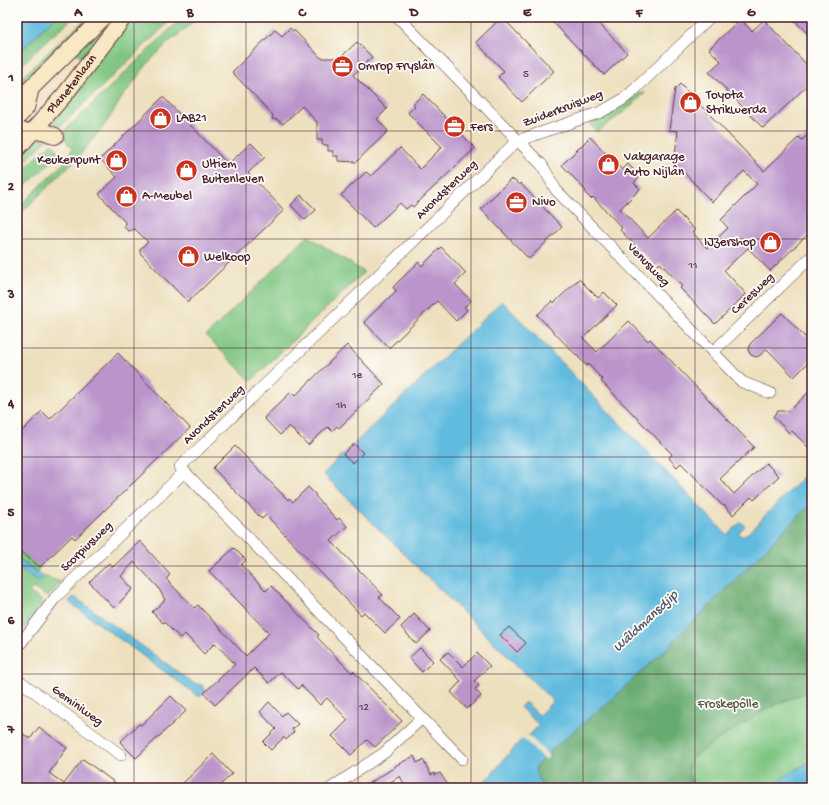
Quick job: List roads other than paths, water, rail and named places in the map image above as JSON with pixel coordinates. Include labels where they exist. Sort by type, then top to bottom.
[{"type":"main road","name":"Planetenlaan","points":[[17,102],[103,17]]},
{"type":"main road","name":"Planetenlaan","points":[[17,149],[66,93],[124,17]]},
{"type":"main road","points":[[64,57],[73,57],[78,65],[66,93]]},
{"type":"main road","points":[[17,118],[26,108],[31,89]]},
{"type":"main road","points":[[17,127],[25,133],[33,131]]},
{"type":"street","name":"Zuiderkruisweg","points":[[398,17],[517,141],[599,112],[622,100],[710,17]]},
{"type":"street","name":"Venusweg","points":[[517,141],[542,166],[556,190],[742,382],[770,393]]},
{"type":"street","name":"Avondsterweg","points":[[184,472],[180,467],[517,141]]},
{"type":"street","name":"Ceresweg","points":[[713,352],[812,256]]},
{"type":"street","name":"Scorpiusweg","points":[[17,648],[55,598],[184,472]]},
{"type":"street","points":[[184,472],[462,759]]},
{"type":"street","name":"Geminiweg","points":[[17,679],[121,755]]},
{"type":"street","points":[[331,788],[384,753],[422,718]]},
{"type":"water","points":[[23,17],[55,17],[17,54],[17,23]]},
{"type":"water","name":"Wâldmansdjip","points":[[502,301],[727,535],[741,522],[745,526],[738,533],[742,536],[748,533],[812,468],[812,502],[669,646],[613,698],[549,752],[536,766],[535,771],[542,788],[477,788],[491,775],[519,742],[531,734],[539,725],[520,707],[525,702],[539,715],[553,701],[323,474]]},
{"type":"water","points":[[17,558],[43,577],[38,581],[17,567]]},
{"type":"water","points":[[72,598],[76,598],[193,683],[202,685],[205,692],[201,696],[198,696],[69,602]]},
{"type":"water","points":[[812,760],[812,783],[806,788],[770,788],[784,777]]},
{"type":"place","name":"Omrop Fryslân","points":[[342,66]]},
{"type":"place","name":"Toyota Strikwerda","points":[[690,102]]},
{"type":"place","name":"LAB21","points":[[161,118]]},
{"type":"place","name":"Fers","points":[[454,127]]},
{"type":"place","name":"Keukenpunt","points":[[116,160]]},
{"type":"place","name":"Vakgarage Auto Nijlân","points":[[608,164]]},
{"type":"place","name":"Ultiem Buitenleven","points":[[187,171]]},
{"type":"place","name":"A-Meubel","points":[[127,196]]},
{"type":"place","name":"Nivo","points":[[516,202]]},
{"type":"place","name":"IJzershop","points":[[771,242]]},
{"type":"place","name":"Welkoop","points":[[188,257]]},
{"type":"park label","name":"Froskepôlle","points":[[728,704]]}]
